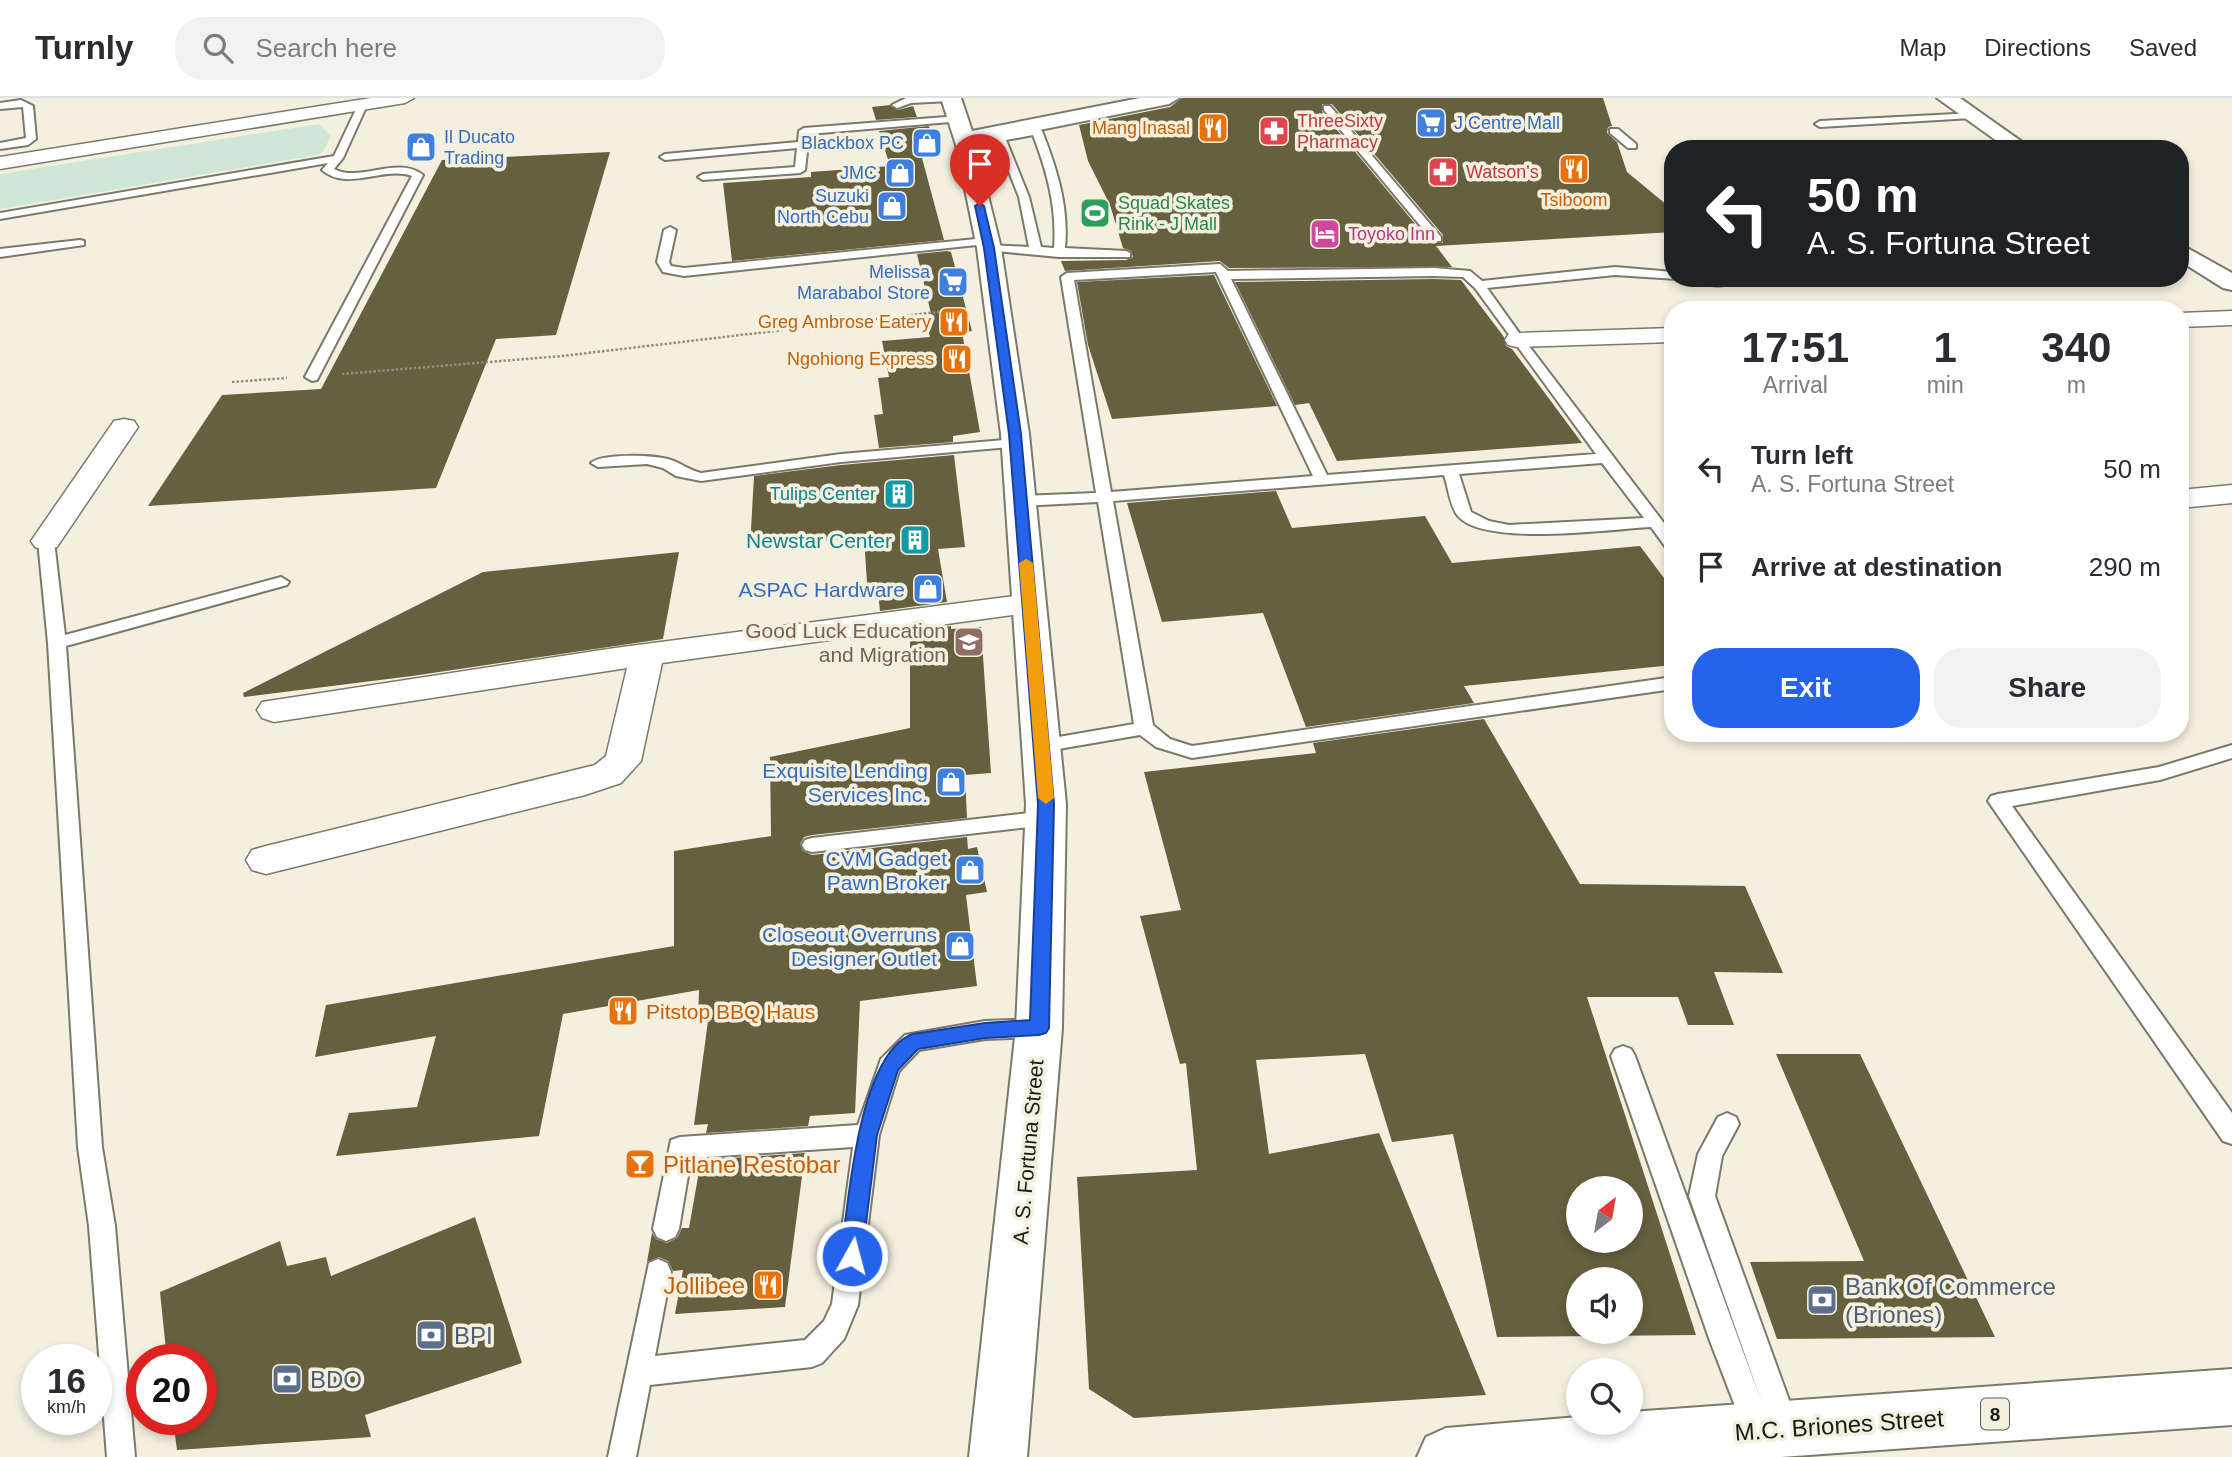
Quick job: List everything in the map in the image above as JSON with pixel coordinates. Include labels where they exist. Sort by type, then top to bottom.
[{"type":"main road","points":[[958,119],[999,135],[1169,98]]},
{"type":"main road","points":[[1947,98],[2009,140]]},
{"type":"main road","name":"A. S. Fortuna Street","points":[[958,119],[988,244],[1016,443],[1046,818],[1039,1028],[999,1457]]},
{"type":"main road","points":[[2189,256],[2229,279]]},
{"type":"main road","name":"M.C. Briones Street","points":[[1446,1457],[2232,1396]]},
{"type":"street","points":[[6,154],[405,98]]},
{"type":"street","points":[[2189,320],[2232,318]]},
{"type":"street","points":[[1517,340],[1664,335]]},
{"type":"street","points":[[46,541],[124,427]]},
{"type":"street","points":[[2189,498],[2232,494]]},
{"type":"street","points":[[274,710],[647,655],[1030,604]]},
{"type":"street","points":[[266,860],[585,782],[608,774],[623,761],[647,655]]},
{"type":"lane","points":[[909,100],[958,119],[913,117],[899,109],[909,100]]},
{"type":"lane","points":[[0,106],[21,103],[28,106],[31,139],[6,154]]},
{"type":"lane","points":[[312,376],[418,175],[407,171],[339,175],[327,170],[338,158],[362,105]]},
{"type":"lane","points":[[1327,108],[1437,239]]},
{"type":"lane","points":[[1820,124],[1972,115]]},
{"type":"lane","points":[[703,177],[800,170],[804,131],[958,119]]},
{"type":"lane","points":[[1036,251],[1024,197],[999,135],[1037,131],[1061,212],[1059,253]]},
{"type":"lane","points":[[1614,131],[1632,146]]},
{"type":"lane","points":[[665,157],[801,145]]},
{"type":"lane","points":[[0,216],[338,158]]},
{"type":"lane","points":[[670,230],[663,262],[667,269],[684,271],[988,244],[1059,253],[1126,255]]},
{"type":"lane","points":[[0,253],[80,243]]},
{"type":"lane","points":[[1322,480],[1220,268],[1067,277],[1144,728],[1163,743],[1192,752],[1664,684]]},
{"type":"lane","points":[[1479,285],[1615,271],[1664,275]]},
{"type":"lane","points":[[1225,275],[1434,272],[1466,274],[1479,285],[1604,458],[1664,534]]},
{"type":"lane","points":[[598,463],[647,460],[668,464],[681,473],[701,477],[841,458],[1016,443]]},
{"type":"lane","points":[[1021,500],[1105,497],[1604,458]]},
{"type":"lane","points":[[1450,470],[1464,514],[1484,525],[1509,530],[1655,522]]},
{"type":"lane","points":[[46,541],[57,643],[90,1147],[102,1226],[121,1457]]},
{"type":"lane","points":[[57,643],[281,582]]},
{"type":"lane","points":[[1041,746],[1144,728]]},
{"type":"lane","points":[[2232,751],[2160,773],[1998,802],[2232,1133]]},
{"type":"lane","points":[[812,845],[1046,818]]},
{"type":"lane","points":[[638,1372],[812,1353],[834,1330],[845,1304],[867,1135],[890,1066],[913,1042],[985,1030],[1039,1028]]},
{"type":"lane","points":[[1623,1056],[1724,1341],[1772,1430]]},
{"type":"lane","points":[[1727,1124],[1710,1154],[1702,1196],[1772,1430]]},
{"type":"lane","points":[[666,1229],[680,1148],[867,1135]]},
{"type":"lane","points":[[622,1457],[659,1272]]},
{"type":"path","points":[[232,382],[562,356],[946,311]]},
{"type":"green space","points":[[319,124],[331,136],[322,153],[312,156],[0,209],[0,174]]},
{"type":"building","points":[[1182,98],[1603,98],[1612,126],[1608,127],[1607,133],[1617,142],[1627,172],[1664,203],[1664,233],[1436,246],[1452,267],[1229,268],[1220,261],[1065,271],[1061,261],[1126,260],[1133,257],[1131,251],[1123,248],[1110,205],[1088,161],[1079,125],[1170,107]],"holes":[[[1322,104],[1332,104],[1443,235],[1443,243],[1431,243],[1322,112]]]},
{"type":"building","points":[[890,105],[898,110],[913,106],[917,117],[876,120],[872,107]]},
{"type":"building","points":[[929,126],[935,157],[922,158],[944,240],[732,261],[723,183],[811,177],[811,172],[890,166],[879,131]]},
{"type":"building","points":[[610,152],[556,335],[496,339],[436,488],[148,506],[222,395],[321,389],[442,160]]},
{"type":"building","points":[[951,252],[972,331],[962,332],[980,432],[953,436],[953,442],[879,448],[874,415],[883,414],[878,378],[889,377],[882,341],[930,337],[925,319],[932,318],[917,254]]},
{"type":"building","points":[[1214,275],[1277,406],[1112,419],[1088,345],[1077,282]]},
{"type":"building","points":[[1461,280],[1504,337],[1506,346],[1512,349],[1582,443],[1337,461],[1309,403],[1295,405],[1235,282]]},
{"type":"building","points":[[954,455],[965,547],[938,549],[947,602],[880,611],[877,582],[867,583],[864,537],[750,547],[754,476]]},
{"type":"building","points":[[1276,491],[1292,528],[1425,516],[1452,563],[1640,546],[1664,578],[1664,666],[1464,686],[1474,703],[1306,727],[1263,613],[1162,622],[1127,503]]},
{"type":"building","points":[[679,552],[663,639],[412,676],[244,697],[243,693],[483,572]]},
{"type":"building","points":[[951,626],[951,629],[981,627],[991,773],[965,775],[967,818],[812,835],[804,837],[800,844],[803,851],[812,855],[967,837],[968,849],[977,847],[987,892],[966,895],[977,986],[860,1001],[855,1113],[810,1116],[808,1126],[706,1133],[708,1124],[694,1125],[708,1021],[698,1023],[699,990],[563,1014],[539,1136],[336,1156],[349,1113],[417,1107],[436,1036],[315,1057],[326,1005],[674,946],[674,851],[771,836],[770,757],[910,728],[910,632]]},
{"type":"building","points":[[1484,719],[1580,884],[1745,886],[1783,973],[1714,972],[1734,1025],[1688,1025],[1678,997],[1587,997],[1696,1335],[1643,1336],[1643,1267],[1566,1267],[1566,1336],[1497,1337],[1453,1134],[1392,1142],[1365,1054],[1256,1060],[1269,1154],[1379,1133],[1486,1395],[1134,1418],[1089,1389],[1077,1177],[1197,1170],[1186,1063],[1180,1064],[1140,916],[1181,910],[1144,772],[1316,753],[1313,743]]},
{"type":"building","points":[[1776,1054],[1860,1054],[1995,1337],[1777,1339],[1750,1262],[1864,1261]]},
{"type":"building","points":[[805,1153],[785,1307],[675,1314],[683,1270],[673,1271],[668,1261],[659,1257],[647,1262],[652,1233],[656,1239],[667,1243],[677,1238],[682,1228],[689,1228],[701,1160]]},
{"type":"building","points":[[475,1217],[522,1363],[365,1415],[371,1437],[177,1450],[175,1435],[217,1435],[217,1344],[165,1344],[160,1292],[280,1241],[287,1266],[326,1257],[331,1276]]},
{"type":"slow traffic","points":[[1026,563],[1046,798]]},
{"type":"place","name":"J Centre Mall","points":[[1431,123]]},
{"type":"place","name":"Mang Inasal","points":[[1213,128]]},
{"type":"place","name":"ThreeSixty Pharmacy","points":[[1274,131]]},
{"type":"place","name":"Blackbox PC","points":[[927,143]]},
{"type":"place","name":"Il Ducato Trading","points":[[421,147]]},
{"type":"place","name":"Tsiboom","points":[[1574,169]]},
{"type":"place","name":"Watson's","points":[[1443,172]]},
{"type":"place","name":"JMC","points":[[900,173]]},
{"type":"place","name":"Suzuki North Cebu","points":[[892,206]]},
{"type":"place","name":"Squad Skates Rink - J Mall","points":[[1095,213]]},
{"type":"place","name":"Toyoko Inn","points":[[1325,234]]},
{"type":"place","name":"Melissa Marababol Store","points":[[953,282]]},
{"type":"place","name":"Greg Ambrose Eatery","points":[[954,322]]},
{"type":"place","name":"Ngohiong Express","points":[[957,359]]},
{"type":"place","name":"Tulips Center","points":[[899,494]]},
{"type":"place","name":"Newstar Center","points":[[915,540]]},
{"type":"place","name":"ASPAC Hardware","points":[[928,589]]},
{"type":"place","name":"Good Luck Education and Migration","points":[[969,642]]},
{"type":"place","name":"Exquisite Lending Services Inc.","points":[[951,782]]},
{"type":"place","name":"CVM Gadget Pawn Broker","points":[[970,870]]},
{"type":"place","name":"Closeout Overruns Designer Outlet","points":[[960,946]]},
{"type":"place","name":"Pitstop BBQ Haus","points":[[623,1011]]},
{"type":"place","name":"Pitlane Restobar","points":[[640,1164]]},
{"type":"place","name":"Jollibee","points":[[768,1285]]},
{"type":"place","name":"Bank Of Commerce (Briones)","points":[[1822,1300]]},
{"type":"place","name":"BPI","points":[[431,1335]]},
{"type":"place","name":"BDO","points":[[287,1379]]},
{"type":"route","points":[[852,1256],[867,1135],[880,1088],[890,1066],[913,1042],[985,1030],[1039,1028],[1046,804],[1015,434],[989,248],[980,206]]}]
